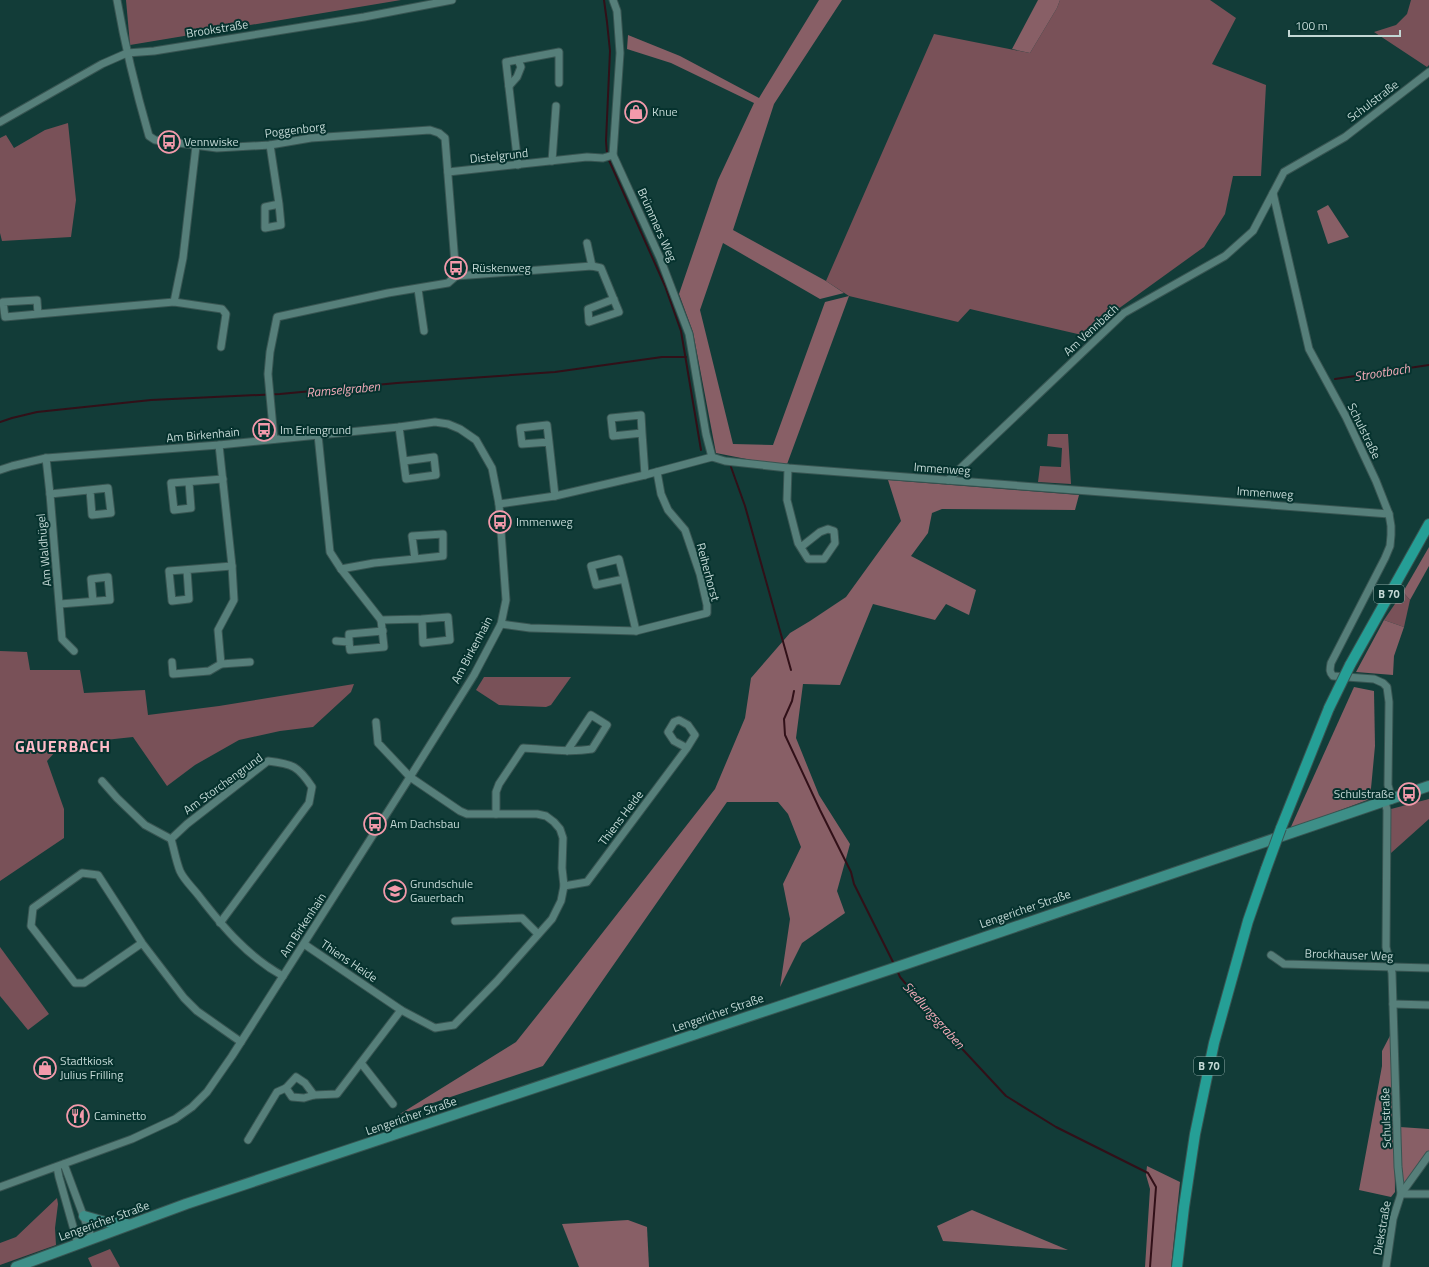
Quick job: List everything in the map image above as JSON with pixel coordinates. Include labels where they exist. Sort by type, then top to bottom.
[{"type":"main road","name":"B 70","points":[[1177,1267],[1195,1134],[1214,1043],[1246,928],[1281,828],[1329,708],[1350,665],[1429,524]]},
{"type":"main road","name":"Lengericher Straße","points":[[16,1267],[216,1194],[906,964],[940,951],[1429,786]]},
{"type":"main road","points":[[84,1216],[116,1224],[135,1223]]},
{"type":"street","name":"Poggenborg","points":[[117,0],[127,53],[149,136],[155,140],[217,148],[270,145],[311,138],[430,130],[439,133],[445,138],[456,276]]},
{"type":"street","name":"Brookstraße","points":[[0,122],[102,64],[127,53],[154,51],[357,18],[452,0]]},
{"type":"street","name":"Brümmers Weg","points":[[613,0],[617,11],[620,53],[612,156],[660,258],[689,334],[706,434],[712,457]]},
{"type":"street","points":[[518,165],[506,62],[559,52],[559,84]]},
{"type":"street","points":[[508,86],[517,77],[521,67],[518,60]]},
{"type":"street","name":"Schulstraße","points":[[1400,1194],[1392,973],[1386,947],[1389,702],[1387,687],[1383,683],[1374,679],[1333,676],[1330,674],[1334,656],[1390,546],[1391,526],[1389,514],[1376,481],[1350,424],[1309,349],[1273,194],[1284,172],[1345,136],[1429,72]]},
{"type":"street","points":[[552,161],[556,106]]},
{"type":"street","points":[[270,145],[279,204]]},
{"type":"street","points":[[174,302],[182,262],[196,146]]},
{"type":"street","name":"Distelgrund","points":[[448,172],[587,157],[603,158],[612,156]]},
{"type":"street","name":"Am Vennbach","points":[[948,480],[1124,313],[1225,256],[1231,251],[1253,231],[1273,194]]},
{"type":"street","points":[[587,243],[592,266]]},
{"type":"street","points":[[274,439],[268,374],[270,352],[277,317],[381,294],[448,283],[456,276],[592,266],[601,268],[614,299]]},
{"type":"street","points":[[418,289],[424,331]]},
{"type":"street","points":[[38,314],[37,300],[3,302],[5,317],[174,302],[222,309],[226,314],[221,348]]},
{"type":"street","points":[[642,433],[613,436],[611,418],[641,415],[645,476]]},
{"type":"street","name":"Am Birkenhain","points":[[0,470],[46,458],[219,445],[435,422],[448,424],[460,429],[476,440],[492,468],[499,504],[506,600],[501,624],[474,675],[304,944],[207,1092],[192,1107],[175,1119],[132,1139],[0,1187]]},
{"type":"street","points":[[549,442],[522,444],[520,428],[547,425],[549,442],[555,496]]},
{"type":"street","points":[[399,427],[406,479],[436,475],[434,457],[404,461]]},
{"type":"street","points":[[318,435],[330,552],[341,569],[381,620],[383,631],[384,647],[350,650],[349,634],[383,631]]},
{"type":"street","points":[[219,445],[224,479],[234,600],[218,630],[221,664]]},
{"type":"street","name":"Immenweg","points":[[499,504],[555,496],[645,476],[712,457],[725,461],[788,468],[1389,514]]},
{"type":"street","name":"Am Waldhügel","points":[[46,458],[62,639],[74,651]]},
{"type":"street","points":[[788,468],[787,500],[798,543],[808,559],[824,559],[836,543],[834,531],[828,529],[820,532],[801,547]]},
{"type":"street","name":"Reiherhorst","points":[[501,624],[530,628],[636,631],[707,613],[707,605],[700,574],[685,530],[668,510],[661,494],[658,472]]},
{"type":"street","points":[[189,482],[191,508],[174,510],[171,483],[224,479]]},
{"type":"street","points":[[50,494],[108,488],[111,513],[92,515],[90,490]]},
{"type":"street","points":[[341,569],[374,563],[443,556],[443,534],[412,536],[415,558]]},
{"type":"street","points":[[624,579],[596,586],[591,566],[620,559],[636,631]]},
{"type":"street","points":[[187,570],[189,599],[172,600],[169,572],[187,570],[232,566]]},
{"type":"street","points":[[60,604],[93,601]]},
{"type":"street","points":[[381,620],[448,617],[450,640],[423,643],[422,619]]},
{"type":"street","points":[[336,641],[349,642]]},
{"type":"street","points":[[172,662],[173,674],[209,671],[221,664],[250,662]]},
{"type":"street","points":[[496,814],[496,792],[499,784],[523,748],[576,752],[592,749],[607,726],[591,715],[567,751]]},
{"type":"street","points":[[376,722],[378,743],[410,777]]},
{"type":"street","name":"Thiens Heide","points":[[564,886],[587,882],[686,748]]},
{"type":"street","name":"Am Storchengrund","points":[[171,838],[268,762],[287,764],[303,773],[312,787],[309,803],[220,923]]},
{"type":"street","name":"Thiens Heide","points":[[304,944],[402,1010],[434,1028],[454,1025],[497,981],[552,919],[561,901],[564,886],[562,868],[563,838],[560,829],[554,822],[546,816],[537,814],[467,814],[460,811],[410,777]]},
{"type":"street","points":[[102,781],[145,825],[171,838],[181,872],[220,923],[237,941],[268,968],[283,976]]},
{"type":"street","points":[[142,943],[84,983],[75,983],[31,926],[33,908],[82,873],[98,875],[142,943],[188,1002],[197,1011],[241,1042]]},
{"type":"street","points":[[455,921],[522,918],[538,934]]},
{"type":"street","name":"Brockhauser Weg","points":[[1271,956],[1284,964],[1429,968]]},
{"type":"street","points":[[1393,1004],[1429,1005]]},
{"type":"street","points":[[286,1088],[292,1097],[304,1098],[337,1094],[402,1010]]},
{"type":"street","points":[[361,1063],[393,1104]]},
{"type":"street","points":[[248,1140],[277,1092],[286,1088],[296,1077],[306,1083],[314,1096]]},
{"type":"street","name":"Diekstraße","points":[[1386,1267],[1393,1219],[1400,1194],[1429,1155]]},
{"type":"street","points":[[61,1165],[84,1216],[92,1239]]},
{"type":"street","points":[[61,1165],[59,1177],[78,1244]]},
{"type":"street","points":[[1400,1194],[1429,1194]]},
{"type":"shaded area","points":[[126,0],[401,0],[130,45]]},
{"type":"shaded area","points":[[819,0],[842,0],[774,104],[733,230],[826,281],[844,293],[820,299],[723,243],[700,310],[733,444],[773,445],[825,302],[849,296],[786,467],[716,453],[693,332],[679,294],[718,180],[754,103],[671,63],[627,49],[628,35],[680,56],[759,98]]},
{"type":"shaded area","points":[[1038,0],[1060,0],[1057,8],[1030,53],[1012,49]]},
{"type":"shaded area","points":[[1060,0],[1210,0],[1236,18],[1212,64],[1266,85],[1261,176],[1233,176],[1225,214],[1204,247],[1082,335],[970,309],[958,322],[849,296],[826,281],[934,34],[1030,53],[1057,8]]},
{"type":"shaded area","points":[[1411,0],[1429,0],[1429,65],[1427,67],[1374,32],[1396,25],[1407,14]]},
{"type":"shaded area","points":[[68,123],[76,200],[71,237],[2,241],[0,233],[0,138],[6,135],[14,148],[45,130]]},
{"type":"shaded area","points":[[1328,205],[1349,237],[1328,244],[1317,211]]},
{"type":"shaded area","points":[[1048,434],[1068,434],[1071,484],[1038,482],[1040,466],[1061,467],[1062,448],[1047,446]]},
{"type":"shaded area","points":[[888,480],[1079,495],[1075,510],[942,509],[932,513],[928,533],[911,556],[976,590],[969,615],[946,604],[935,620],[873,604],[840,685],[803,684],[796,738],[819,795],[850,844],[837,891],[845,913],[802,943],[780,987],[790,919],[783,884],[801,847],[788,814],[778,802],[727,802],[543,1066],[400,1114],[516,1042],[715,789],[745,718],[751,678],[790,633],[846,597],[901,521]]},
{"type":"shaded area","points":[[1429,547],[1429,566],[1410,600],[1403,592]]},
{"type":"shaded area","points":[[1403,592],[1410,600],[1404,627],[1384,620]]},
{"type":"shaded area","points":[[1384,620],[1404,627],[1394,656],[1393,675],[1356,672]]},
{"type":"shaded area","points":[[0,651],[27,652],[30,670],[80,670],[84,693],[145,690],[148,715],[219,706],[354,684],[351,692],[313,727],[280,731],[239,740],[195,765],[167,786],[133,737],[105,740],[78,747],[63,743],[47,761],[64,809],[64,838],[0,881]]},
{"type":"shaded area","points":[[484,677],[571,677],[551,705],[546,707],[499,705],[476,690]]},
{"type":"shaded area","points":[[1354,687],[1374,691],[1375,746],[1370,799],[1290,829]]},
{"type":"shaded area","points":[[1429,799],[1429,819],[1391,853],[1391,809]]},
{"type":"shaded area","points":[[0,947],[49,1014],[28,1030],[0,996]]},
{"type":"shaded area","points":[[1393,1030],[1395,1192],[1391,1197],[1359,1190],[1382,1066],[1382,1051]]},
{"type":"shaded area","points":[[1400,1127],[1429,1129],[1429,1151],[1403,1187]]},
{"type":"shaded area","points":[[1147,1166],[1180,1182],[1171,1267],[1145,1267],[1150,1189],[1146,1175]]},
{"type":"shaded area","points":[[57,1198],[58,1204],[55,1228],[56,1245],[0,1265],[0,1243],[16,1237]]},
{"type":"shaded area","points":[[972,1210],[1068,1250],[943,1241],[937,1226]]},
{"type":"shaded area","points":[[628,1220],[647,1227],[649,1267],[579,1267],[562,1224]]},
{"type":"shaded area","points":[[110,1249],[120,1267],[92,1267],[88,1258]]},
{"type":"waterway","points":[[604,0],[610,51],[606,141],[607,154]]},
{"type":"waterway","points":[[608,158],[665,286],[681,331],[701,450]]},
{"type":"waterway","name":"Ramselgraben","points":[[0,422],[37,412],[151,400],[280,394],[397,383],[555,372],[662,357],[686,357]]},
{"type":"waterway","name":"Strootbach","points":[[1335,379],[1429,365]]},
{"type":"waterway","points":[[731,467],[745,506],[791,670]]},
{"type":"waterway","name":"Siedlungsgraben","points":[[794,691],[792,701],[784,719],[785,735],[851,872],[854,884],[894,964]]},
{"type":"waterway","name":"Siedlungsgraben","points":[[897,970],[900,977],[953,1039],[1006,1096],[1056,1127],[1148,1173],[1156,1187],[1150,1267]]},
{"type":"place","name":"Knue","points":[[636,112]]},
{"type":"place","name":"Vennwiske","points":[[169,142]]},
{"type":"place","name":"Rüskenweg","points":[[456,268]]},
{"type":"place","name":"Im Erlengrund","points":[[264,430]]},
{"type":"place","name":"Immenweg","points":[[500,522]]},
{"type":"place","name":"Schulstraße","points":[[1409,794]]},
{"type":"place","name":"Am Dachsbau","points":[[375,824]]},
{"type":"place","name":"Grundschule Gauerbach","points":[[395,891]]},
{"type":"place","name":"Stadtkiosk Julius Frilling","points":[[45,1068]]},
{"type":"place","name":"Caminetto","points":[[78,1116]]},
{"type":"district","name":"GAUERBACH","points":[[63,746]]}]
